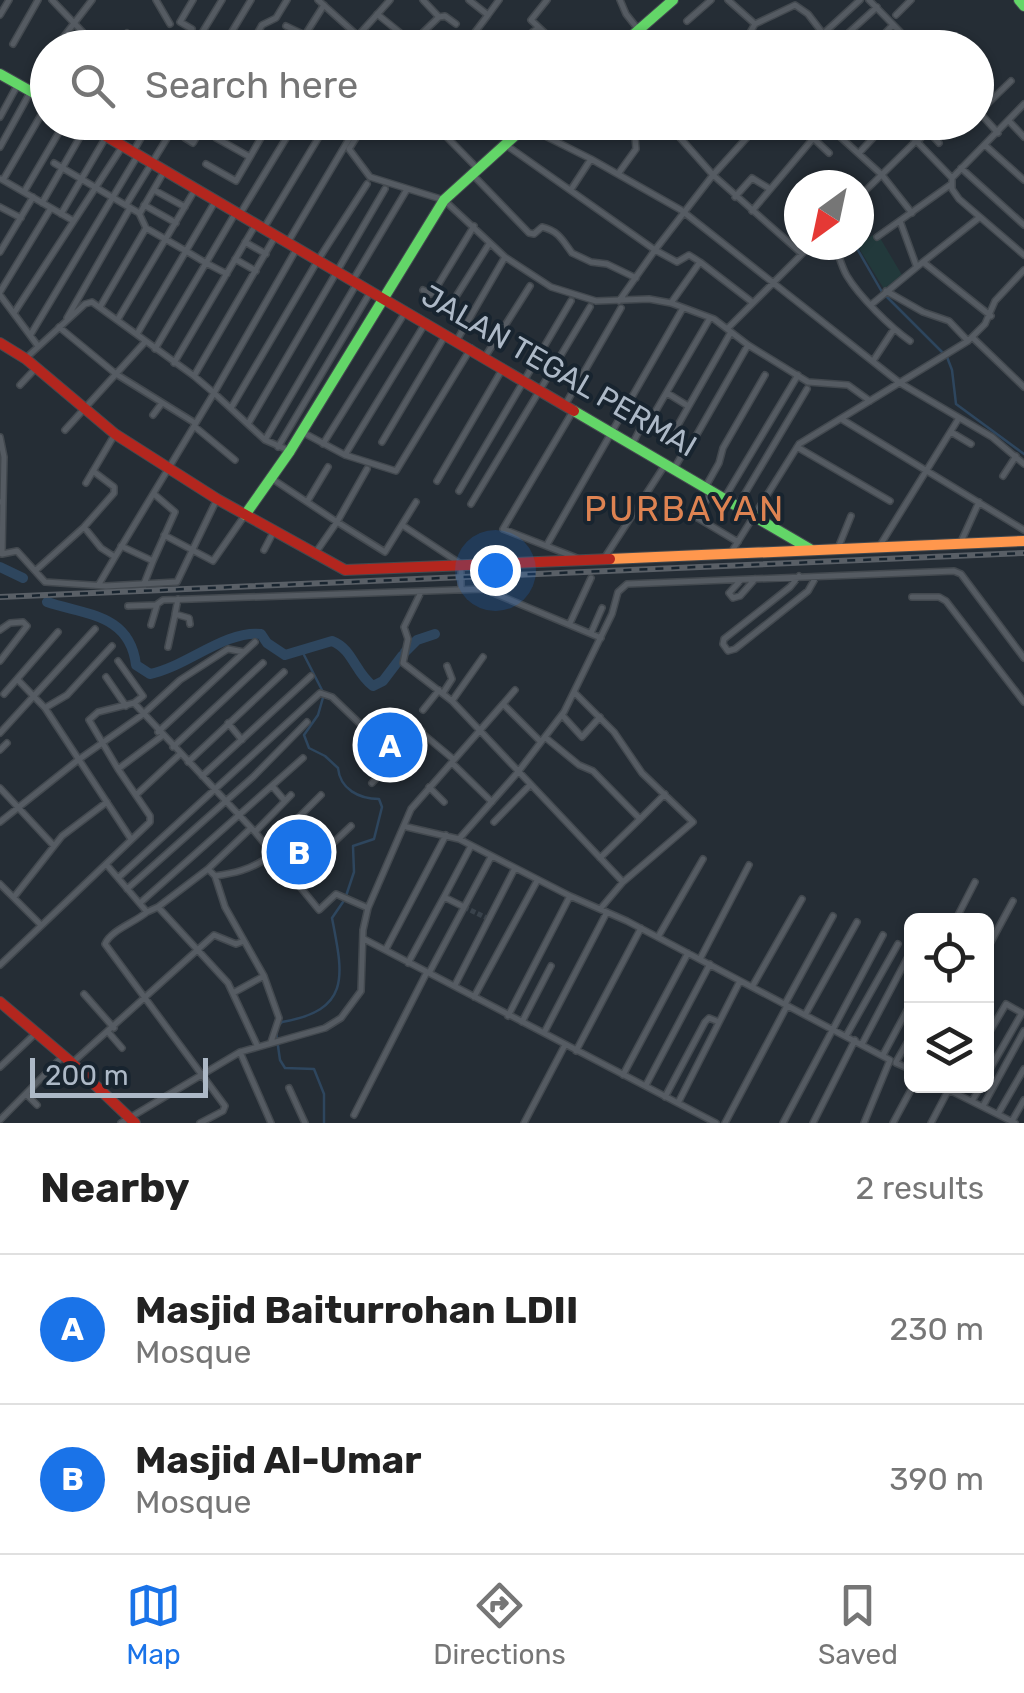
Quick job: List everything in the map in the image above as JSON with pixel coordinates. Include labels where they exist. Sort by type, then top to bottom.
[{"type":"street","points":[[0,15],[9,0]]},
{"type":"street","points":[[14,44],[38,0]]},
{"type":"street","points":[[52,0],[78,30]]},
{"type":"street","points":[[68,30],[92,0]]},
{"type":"street","points":[[156,0],[170,24]]},
{"type":"street","points":[[192,30],[180,22],[193,0]]},
{"type":"street","points":[[204,30],[222,0]]},
{"type":"street","points":[[233,30],[251,0]]},
{"type":"street","points":[[259,30],[276,18],[287,0]]},
{"type":"street","points":[[362,30],[390,0]]},
{"type":"street","points":[[423,0],[440,17]]},
{"type":"street","points":[[470,0],[488,16]]},
{"type":"street","points":[[477,30],[499,0]]},
{"type":"street","points":[[540,30],[531,18],[547,0]]},
{"type":"street","points":[[620,0],[643,30]]},
{"type":"street","points":[[638,30],[673,0]]},
{"type":"street","points":[[687,21],[711,0]]},
{"type":"street","points":[[728,0],[755,24]]},
{"type":"street","points":[[736,8],[743,0]]},
{"type":"street","points":[[827,30],[860,0]]},
{"type":"street","points":[[870,0],[899,30]]},
{"type":"street","points":[[896,15],[911,0]]},
{"type":"street","points":[[1019,0],[1024,6]]},
{"type":"street","points":[[307,30],[321,3],[351,30]]},
{"type":"street","points":[[752,30],[755,24],[797,5],[819,30]]},
{"type":"street","points":[[851,30],[876,7]]},
{"type":"street","points":[[376,14],[397,30]]},
{"type":"street","points":[[426,30],[440,17],[446,16],[456,24]]},
{"type":"street","points":[[889,30],[894,25]]},
{"type":"street","points":[[286,26],[296,30]]},
{"type":"street","points":[[0,74],[30,92]]},
{"type":"street","points":[[994,96],[1011,81]]},
{"type":"street","points":[[0,116],[18,84]]},
{"type":"street","points":[[0,147],[30,96]]},
{"type":"street","points":[[994,137],[1024,104]]},
{"type":"street","points":[[1008,122],[1024,137]]},
{"type":"street","points":[[994,128],[998,132]]},
{"type":"street","points":[[30,131],[1,179],[72,220]]},
{"type":"street","points":[[24,192],[54,140]]},
{"type":"street","points":[[42,202],[77,140]]},
{"type":"street","points":[[61,214],[104,140]]},
{"type":"street","name":"JALAN TEGAL PERMAI","points":[[113,140],[812,550]]},
{"type":"street","points":[[14,313],[72,220],[77,219],[97,188],[138,140]]},
{"type":"street","points":[[62,324],[166,140]]},
{"type":"street","points":[[220,140],[250,157]]},
{"type":"street","points":[[206,164],[236,181],[260,140]]},
{"type":"street","points":[[155,349],[285,140]]},
{"type":"street","points":[[174,363],[245,242],[260,226],[316,140]]},
{"type":"street","points":[[99,584],[214,393],[348,140]]},
{"type":"street","points":[[354,140],[349,148],[369,176],[444,200],[505,257],[560,292],[620,304],[649,299],[671,303],[710,318],[811,382],[848,386],[870,401]]},
{"type":"street","points":[[448,140],[529,232],[534,234],[545,227],[566,241],[572,253],[636,278]]},
{"type":"street","points":[[284,449],[302,432],[444,200],[510,140]]},
{"type":"street","points":[[555,140],[683,212],[900,383],[992,437],[1024,464]]},
{"type":"street","points":[[618,174],[636,150],[635,140]]},
{"type":"street","points":[[682,140],[735,197],[784,239]]},
{"type":"street","points":[[577,558],[503,530],[636,278],[683,212],[745,140]]},
{"type":"street","points":[[752,211],[811,140]]},
{"type":"street","points":[[815,140],[829,153]]},
{"type":"street","points":[[845,140],[882,175],[912,213]]},
{"type":"street","points":[[859,152],[871,140]]},
{"type":"street","points":[[874,183],[918,140],[951,181],[959,199],[1024,255]]},
{"type":"street","points":[[937,140],[940,143]]},
{"type":"street","points":[[877,237],[951,181],[991,140]]},
{"type":"street","points":[[506,144],[655,250],[677,262],[688,255],[752,302]]},
{"type":"street","points":[[986,146],[1024,180]]},
{"type":"street","points":[[30,334],[112,196],[131,151]]},
{"type":"street","points":[[572,188],[591,159]]},
{"type":"street","points":[[54,163],[140,214],[146,228],[227,274]]},
{"type":"street","points":[[961,168],[1024,226]]},
{"type":"street","points":[[140,214],[165,170]]},
{"type":"street","points":[[735,197],[752,178],[770,189]]},
{"type":"street","points":[[230,408],[367,184]]},
{"type":"street","points":[[118,318],[196,188]]},
{"type":"street","points":[[248,424],[385,189]]},
{"type":"street","points":[[154,190],[185,207]]},
{"type":"street","points":[[265,440],[406,191]]},
{"type":"street","points":[[0,252],[33,197]]},
{"type":"street","points":[[137,334],[216,200]]},
{"type":"street","points":[[144,205],[176,223]]},
{"type":"street","points":[[0,207],[21,218]]},
{"type":"street","points":[[52,208],[0,294],[30,334],[36,368],[115,434],[172,462],[217,499],[314,555],[353,570],[735,547],[812,550],[1024,541]]},
{"type":"street","points":[[872,304],[980,217]]},
{"type":"street","points":[[900,221],[920,265],[991,316]]},
{"type":"street","points":[[423,290],[430,294],[435,290],[474,226]]},
{"type":"street","points":[[100,306],[146,228]]},
{"type":"street","points":[[0,234],[8,238]]},
{"type":"street","points":[[194,376],[276,236]]},
{"type":"street","points":[[245,242],[266,254]]},
{"type":"street","points":[[450,306],[489,244]]},
{"type":"street","points":[[382,442],[505,257]]},
{"type":"street","points":[[236,260],[256,271]]},
{"type":"street","points":[[605,556],[686,448],[670,439],[729,330],[796,260]]},
{"type":"street","points":[[840,260],[846,275],[894,329],[910,341]]},
{"type":"street","points":[[671,303],[700,262]]},
{"type":"street","points":[[735,547],[796,446],[970,339],[991,316],[995,301],[1024,270]]},
{"type":"street","points":[[485,357],[530,286]]},
{"type":"street","points":[[164,535],[212,561],[270,478],[371,292]]},
{"type":"street","points":[[885,293],[948,321],[1024,387]]},
{"type":"street","points":[[32,352],[88,302],[100,306],[194,376],[265,440],[284,449]]},
{"type":"street","points":[[459,491],[571,302]]},
{"type":"street","points":[[471,504],[590,306]]},
{"type":"street","points":[[548,543],[684,308]]},
{"type":"street","points":[[323,444],[406,311]]},
{"type":"street","points":[[633,444],[710,318]]},
{"type":"street","points":[[345,455],[426,322]]},
{"type":"street","points":[[62,324],[116,374],[195,425],[234,460]]},
{"type":"street","points":[[873,361],[894,329]]},
{"type":"street","points":[[65,430],[145,342]]},
{"type":"street","points":[[0,343],[32,352]]},
{"type":"street","points":[[696,436],[748,345]]},
{"type":"street","points":[[302,432],[345,455],[397,470],[470,348]]},
{"type":"street","points":[[20,385],[36,368]]},
{"type":"street","points":[[438,482],[503,368]]},
{"type":"street","points":[[725,497],[798,375]]},
{"type":"street","points":[[735,547],[696,517],[722,448],[765,376]]},
{"type":"street","points":[[738,504],[808,389]]},
{"type":"street","points":[[667,392],[688,406]]},
{"type":"street","points":[[154,415],[162,404]]},
{"type":"street","points":[[879,547],[959,418]]},
{"type":"street","points":[[842,420],[1024,530]]},
{"type":"street","points":[[951,432],[970,444]]},
{"type":"street","points":[[86,482],[115,434]]},
{"type":"street","points":[[0,437],[2,554],[18,550],[45,582],[177,582],[217,499]]},
{"type":"street","points":[[796,446],[890,500]]},
{"type":"street","points":[[1004,476],[1016,456]]},
{"type":"street","points":[[307,502],[328,468]]},
{"type":"street","points":[[314,555],[366,469]]},
{"type":"street","points":[[35,571],[84,527],[116,489],[93,470]]},
{"type":"street","points":[[270,478],[384,552],[416,502]]},
{"type":"street","points":[[144,584],[175,511],[154,494]]},
{"type":"street","points":[[960,544],[979,502]]},
{"type":"street","points":[[838,548],[850,516]]},
{"type":"street","points":[[402,525],[462,564]]},
{"type":"street","points":[[84,527],[96,544],[115,557]]},
{"type":"street","points":[[264,550],[274,531]]},
{"type":"street","points":[[121,546],[153,560]]},
{"type":"street","points":[[461,590],[462,564]]},
{"type":"street","points":[[460,839],[562,715],[601,638],[618,592],[627,584],[958,572],[1024,658]]},
{"type":"street","points":[[799,576],[724,640],[728,651],[808,591],[816,576]]},
{"type":"street","points":[[743,578],[730,591],[731,597],[738,597],[757,577]]},
{"type":"street","points":[[570,624],[591,578]]},
{"type":"street","points":[[128,606],[178,599],[488,590],[601,638]]},
{"type":"street","points":[[421,592],[404,627],[408,639],[402,661],[452,701],[623,882]]},
{"type":"street","points":[[912,597],[939,597],[946,601],[1024,702]]},
{"type":"street","points":[[168,647],[178,599]]},
{"type":"street","points":[[151,626],[158,602]]},
{"type":"street","points":[[591,633],[602,608]]},
{"type":"street","points":[[176,615],[189,618],[190,624]]},
{"type":"street","points":[[0,630],[10,622],[27,626],[0,662]]},
{"type":"street","points":[[0,733],[95,629]]},
{"type":"street","points":[[4,694],[58,632]]},
{"type":"street","points":[[118,769],[255,642]]},
{"type":"street","points":[[46,708],[67,694],[112,646]]},
{"type":"street","points":[[0,822],[142,715],[194,670],[228,649],[244,652]]},
{"type":"street","points":[[452,701],[482,657]]},
{"type":"street","points":[[0,965],[152,820],[88,720],[98,712],[130,705],[143,696],[118,661]]},
{"type":"street","points":[[174,747],[264,663]]},
{"type":"street","points":[[422,710],[452,678],[447,666]]},
{"type":"street","points":[[187,762],[284,672]]},
{"type":"street","points":[[202,776],[311,676]]},
{"type":"street","points":[[106,678],[269,847],[319,910],[334,894],[368,908]]},
{"type":"street","points":[[18,679],[46,708],[131,839]]},
{"type":"street","points":[[0,1002],[68,1060],[128,1121],[240,1052],[333,1025],[363,986],[363,938],[368,908],[413,805],[515,690]]},
{"type":"street","points":[[118,878],[322,692],[379,742],[403,719],[422,731],[492,802]]},
{"type":"street","points":[[543,1034],[604,911],[623,882],[693,822],[642,773],[600,717],[575,693]]},
{"type":"street","points":[[503,704],[579,766],[594,771],[640,818]]},
{"type":"street","points":[[562,715],[581,737],[600,717]]},
{"type":"street","points":[[128,890],[256,774],[307,722]]},
{"type":"street","points":[[228,724],[242,740]]},
{"type":"street","points":[[372,783],[422,731]]},
{"type":"street","points":[[275,736],[284,746]]},
{"type":"street","points":[[0,750],[7,743]]},
{"type":"street","points":[[136,794],[179,755]]},
{"type":"street","points":[[140,903],[303,758]]},
{"type":"street","points":[[246,762],[256,774]]},
{"type":"street","points":[[494,822],[530,785]]},
{"type":"street","points":[[200,1123],[225,1108],[104,942],[208,869],[288,798],[273,786]]},
{"type":"street","points":[[429,787],[444,802]]},
{"type":"street","points":[[0,788],[54,846]]},
{"type":"street","points":[[600,858],[666,794]]},
{"type":"street","points":[[269,847],[322,795]]},
{"type":"street","points":[[14,897],[75,824],[107,802]]},
{"type":"street","points":[[295,879],[351,826]]},
{"type":"street","points":[[406,826],[460,839],[641,928],[904,1066]]},
{"type":"street","points":[[386,949],[446,835]]},
{"type":"street","points":[[408,962],[471,846]]},
{"type":"street","points":[[354,1115],[492,857]]},
{"type":"street","points":[[658,937],[702,859]]},
{"type":"street","points":[[215,876],[246,871],[264,860],[286,867]]},
{"type":"street","points":[[106,864],[146,912]]},
{"type":"street","points":[[700,959],[750,865]]},
{"type":"street","points":[[454,986],[515,868]]},
{"type":"street","points":[[208,869],[264,976],[279,1018],[272,1041]]},
{"type":"street","points":[[474,997],[537,880]]},
{"type":"street","points":[[959,913],[975,882]]},
{"type":"street","points":[[0,884],[40,924]]},
{"type":"street","points":[[508,1016],[570,896]]},
{"type":"street","points":[[444,897],[464,907]]},
{"type":"street","points":[[752,986],[802,899]]},
{"type":"street","points":[[994,936],[1013,901]]},
{"type":"street","points":[[158,907],[234,993],[257,1045]]},
{"type":"street","points":[[726,1123],[833,916]]},
{"type":"street","points":[[806,1015],[857,922]]},
{"type":"street","points":[[576,1051],[641,928]]},
{"type":"street","points":[[0,1120],[68,1060],[111,1030],[216,934],[236,944],[244,940]]},
{"type":"street","points":[[783,1123],[883,935]]},
{"type":"street","points":[[363,938],[716,1123]]},
{"type":"street","points":[[846,1036],[898,944]]},
{"type":"street","points":[[623,1075],[688,953]]},
{"type":"street","points":[[646,1086],[710,964]]},
{"type":"street","points":[[813,1123],[904,964]]},
{"type":"street","points":[[522,1022],[551,966]]},
{"type":"street","points":[[234,993],[264,976]]},
{"type":"street","points":[[678,1103],[740,980]]},
{"type":"street","points":[[84,994],[122,1048]]},
{"type":"street","points":[[882,1055],[911,1003]]},
{"type":"street","points":[[994,1024],[1006,1004],[1022,1013],[994,1062]]},
{"type":"street","points":[[665,1097],[705,1022],[709,1018],[720,1022]]},
{"type":"street","points":[[983,1106],[1024,1032]]},
{"type":"street","points":[[0,1067],[36,1034]]},
{"type":"street","points":[[524,1123],[565,1045]]},
{"type":"street","points":[[864,1123],[904,1045]]},
{"type":"street","points":[[240,1052],[271,1123]]},
{"type":"street","points":[[998,1114],[1024,1069]]},
{"type":"street","points":[[289,1088],[304,1123]]},
{"type":"street","points":[[893,1123],[909,1093]]},
{"type":"street","points":[[931,1123],[951,1093]]},
{"type":"street","points":[[956,1093],[1010,1122],[1024,1100]]},
{"type":"street","points":[[972,1101],[977,1093]]},
{"type":"street","points":[[27,1095],[37,1104]]},
{"type":"green space","points":[[874,235],[880,238],[902,275],[884,289],[866,260],[874,260]]},
{"type":"waterway","points":[[864,260],[882,292],[947,357],[956,404],[1024,454]]},
{"type":"waterway","points":[[0,567],[23,578]]},
{"type":"waterway","points":[[47,602],[91,614],[115,626],[125,635],[136,665],[150,674],[247,634],[261,634],[285,655],[332,641],[345,650],[373,686],[383,681],[402,656]]},
{"type":"waterway","points":[[405,652],[417,640],[435,634]]},
{"type":"waterway","points":[[279,1025],[321,1009],[337,987],[339,957],[332,918],[345,899],[354,872],[353,846],[374,839],[382,807],[379,799],[352,791],[342,782],[338,768],[309,748],[304,735],[318,715],[324,694],[302,651]]},
{"type":"waterway","points":[[276,1032],[285,1068],[314,1069],[324,1094],[324,1123]]},
{"type":"tunnel","points":[[464,907],[489,919]]},
{"type":"railway","points":[[0,597],[1024,553]]},
{"type":"traffic: fast","points":[[639,30],[673,0]]},
{"type":"traffic: fast","points":[[1019,0],[1024,6]]},
{"type":"traffic: fast","points":[[0,74],[30,91]]},
{"type":"traffic: fast","points":[[245,515],[290,451],[444,200],[510,140]]},
{"type":"traffic: fast","points":[[574,411],[810,549]]},
{"type":"traffic: slow","points":[[610,559],[1024,541]]},
{"type":"traffic: jam","points":[[113,140],[574,411]]},
{"type":"traffic: jam","points":[[0,343],[26,359],[115,434],[217,499],[345,570],[610,559]]},
{"type":"traffic: jam","points":[[0,1002],[135,1123]]},
{"type":"place","name":"Masjid Baiturrohan LDII","points":[[390,745]]},
{"type":"place","name":"Masjid Al-Umar","points":[[299,852]]},
{"type":"district","name":"PURBAYAN","points":[[685,509]]}]
